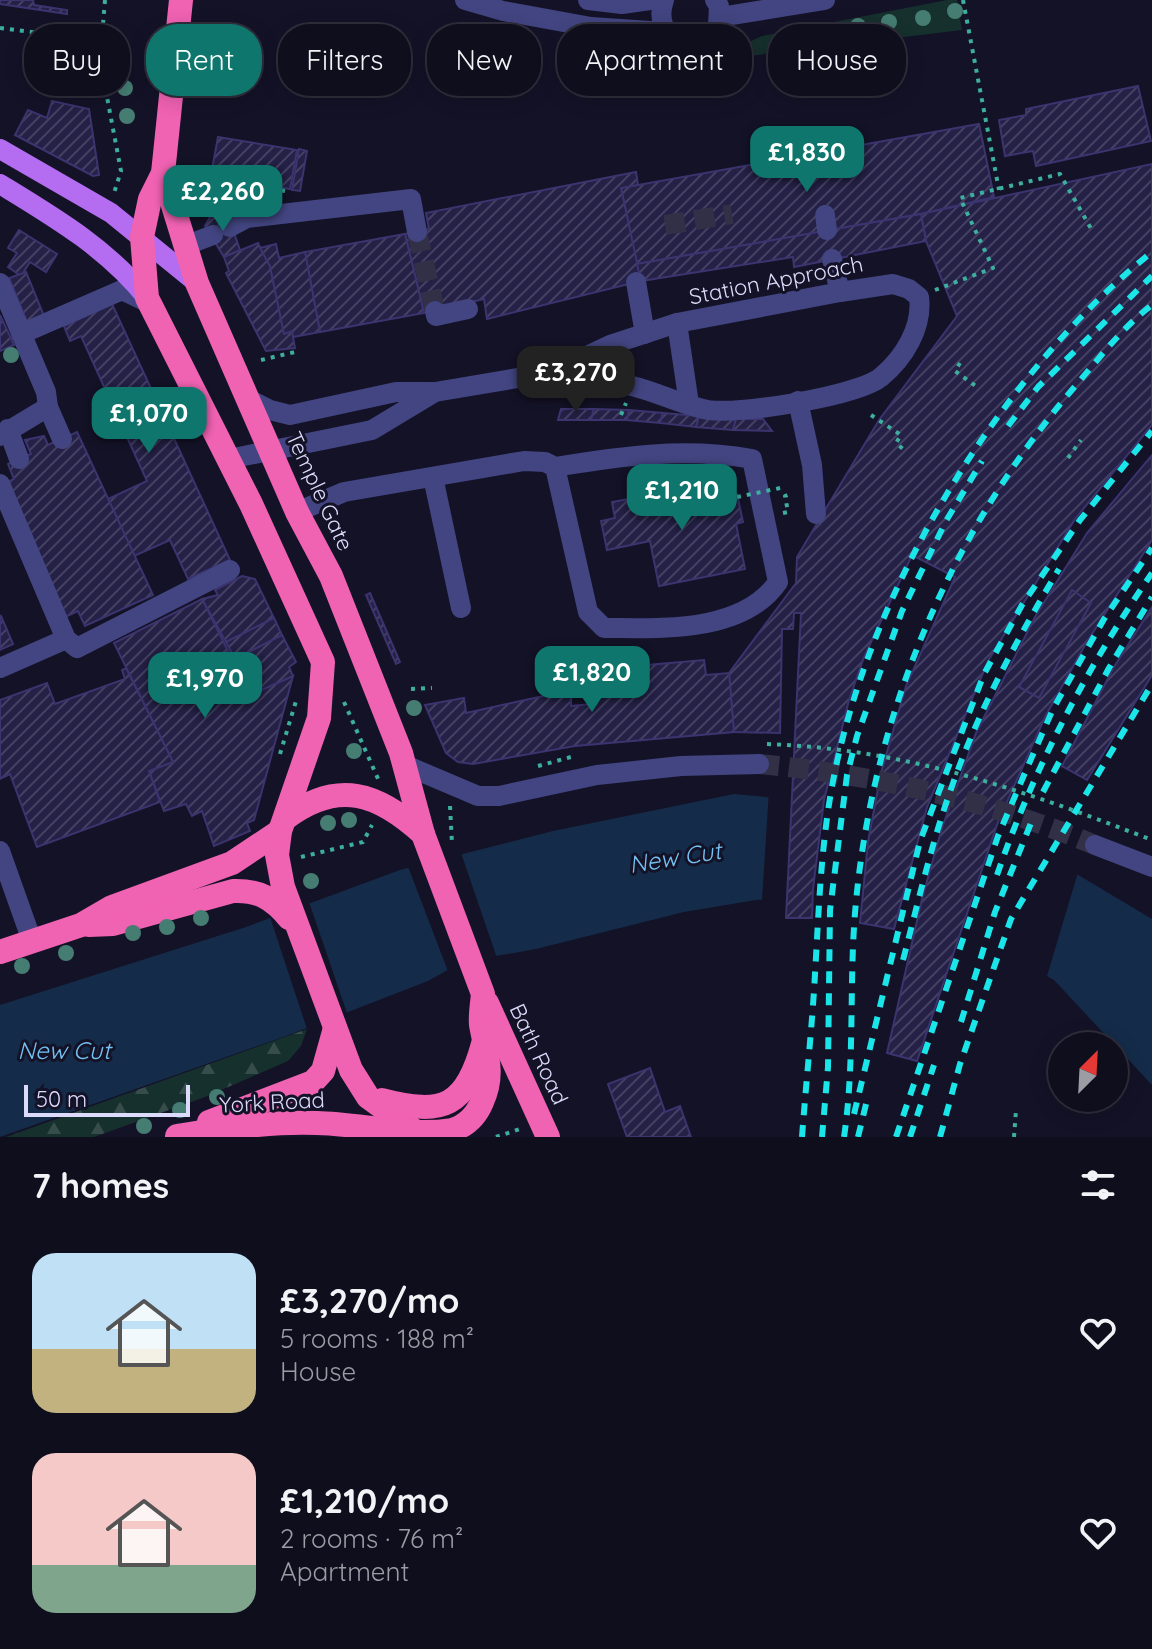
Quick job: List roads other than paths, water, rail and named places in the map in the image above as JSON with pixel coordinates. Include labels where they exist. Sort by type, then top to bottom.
[{"type":"highway","name":"Temple Gate","points":[[149,301],[142,237],[150,199],[163,173],[181,0]]},
{"type":"highway","name":"Temple Gate","points":[[163,173],[197,283],[297,512],[331,576],[435,844]]},
{"type":"highway","points":[[149,301],[229,459],[323,662],[319,718],[283,824],[277,855],[283,887],[336,1041],[351,1070],[368,1097],[421,1136]]},
{"type":"highway","points":[[0,952],[81,925],[112,907],[232,863],[308,802],[348,793],[377,801],[406,818],[435,844]]},
{"type":"highway","name":"Bath Road","points":[[435,844],[482,991],[538,1132]]},
{"type":"highway","points":[[81,925],[113,924],[233,891],[250,890],[271,898],[298,930]]},
{"type":"highway","points":[[368,1097],[411,1108],[435,1109],[447,1104],[468,1086],[485,1038],[480,1022],[482,991]]},
{"type":"highway","name":"York Road","points":[[175,1136],[285,1123],[336,1124],[421,1136],[449,1131],[473,1118],[490,1078],[485,1038]]},
{"type":"highway","name":"York Road","points":[[175,1136],[313,1082],[323,1071],[336,1041]]},
{"type":"main road","points":[[0,149],[111,213],[197,283]]},
{"type":"main road","points":[[0,184],[77,232],[117,264],[149,301]]},
{"type":"street","points":[[465,0],[571,24]]},
{"type":"street","points":[[588,0],[622,4],[650,0]]},
{"type":"street","points":[[663,24],[660,12],[664,0]]},
{"type":"street","points":[[718,8],[825,0]]},
{"type":"street","points":[[187,245],[247,218],[411,199],[417,232]]},
{"type":"street","points":[[832,259],[840,292]]},
{"type":"street","points":[[636,282],[645,334]]},
{"type":"street","points":[[0,283],[46,392],[48,407],[62,439]]},
{"type":"street","name":"Station Approach","points":[[250,400],[290,415],[396,392],[435,392],[553,372],[677,323],[840,292],[893,284],[909,289],[919,297],[919,326],[880,378],[861,387],[798,401],[731,412],[689,404],[632,386],[553,372]]},
{"type":"street","points":[[21,334],[122,290],[149,301]]},
{"type":"street","points":[[435,311],[436,316],[468,309]]},
{"type":"street","points":[[677,323],[689,404]]},
{"type":"street","name":"Station Approach","points":[[229,459],[372,430],[435,392]]},
{"type":"street","points":[[798,401],[812,465],[816,514]]},
{"type":"street","points":[[19,459],[4,433],[37,417],[48,407]]},
{"type":"street","points":[[297,512],[344,492],[524,461],[545,462],[555,467],[639,454],[687,451],[752,459],[778,582],[756,604],[697,627],[604,628],[588,612],[555,467]]},
{"type":"street","points":[[433,477],[461,608]]},
{"type":"street","points":[[0,484],[66,639],[77,648],[230,570]]},
{"type":"street","points":[[0,668],[66,639]]},
{"type":"street","points":[[405,765],[465,794],[499,796],[597,775],[761,754]]},
{"type":"street","points":[[1095,845],[1152,867]]},
{"type":"street","points":[[0,851],[32,941]]},
{"type":"water","name":"New Cut","points":[[734,794],[936,813],[1043,854],[1152,919],[1152,1085],[1128,1059],[1128,1032],[1103,1032],[1054,980],[994,946],[892,909],[811,899],[756,900],[684,912],[536,949],[462,962],[428,981],[286,1036],[0,1137],[0,1005],[243,928],[400,870],[553,831]]},
{"type":"tunnel","points":[[665,225],[732,214]]},
{"type":"tunnel","points":[[417,232],[435,311]]},
{"type":"tunnel","points":[[759,764],[846,775],[972,802],[1095,845]]},
{"type":"railway","points":[[802,1137],[826,825],[834,776],[852,704],[878,631],[912,558],[951,488],[995,421],[1044,358],[1097,301],[1152,252]]},
{"type":"railway","points":[[1008,426],[1038,387],[1152,276]]},
{"type":"railway","points":[[844,1137],[850,1081],[855,913],[864,840],[879,769],[899,699],[924,630],[955,565],[991,501],[1032,441],[1122,332],[1152,305]]},
{"type":"railway","points":[[854,1114],[920,841],[984,674],[1022,605],[1080,520],[1152,431]]},
{"type":"railway","points":[[822,1137],[828,1067],[830,910],[847,775],[857,736],[902,611],[946,521],[982,461]]},
{"type":"railway","points":[[896,1137],[998,836],[1024,775],[1053,709],[1104,619],[1152,548]]},
{"type":"railway","points":[[903,960],[937,831],[973,732],[999,676],[1059,569]]},
{"type":"railway","points":[[997,875],[1028,795],[1064,718],[1106,644],[1152,573]]},
{"type":"railway","points":[[1043,792],[1109,668],[1152,597]]},
{"type":"railway","points":[[940,1137],[960,1064],[1011,919],[1152,684]]},
{"type":"railway","points":[[961,1022],[995,912],[1033,818]]},
{"type":"railway","points":[[910,1137],[934,1065]]},
{"type":"railway","points":[[858,1137],[867,1100]]}]
